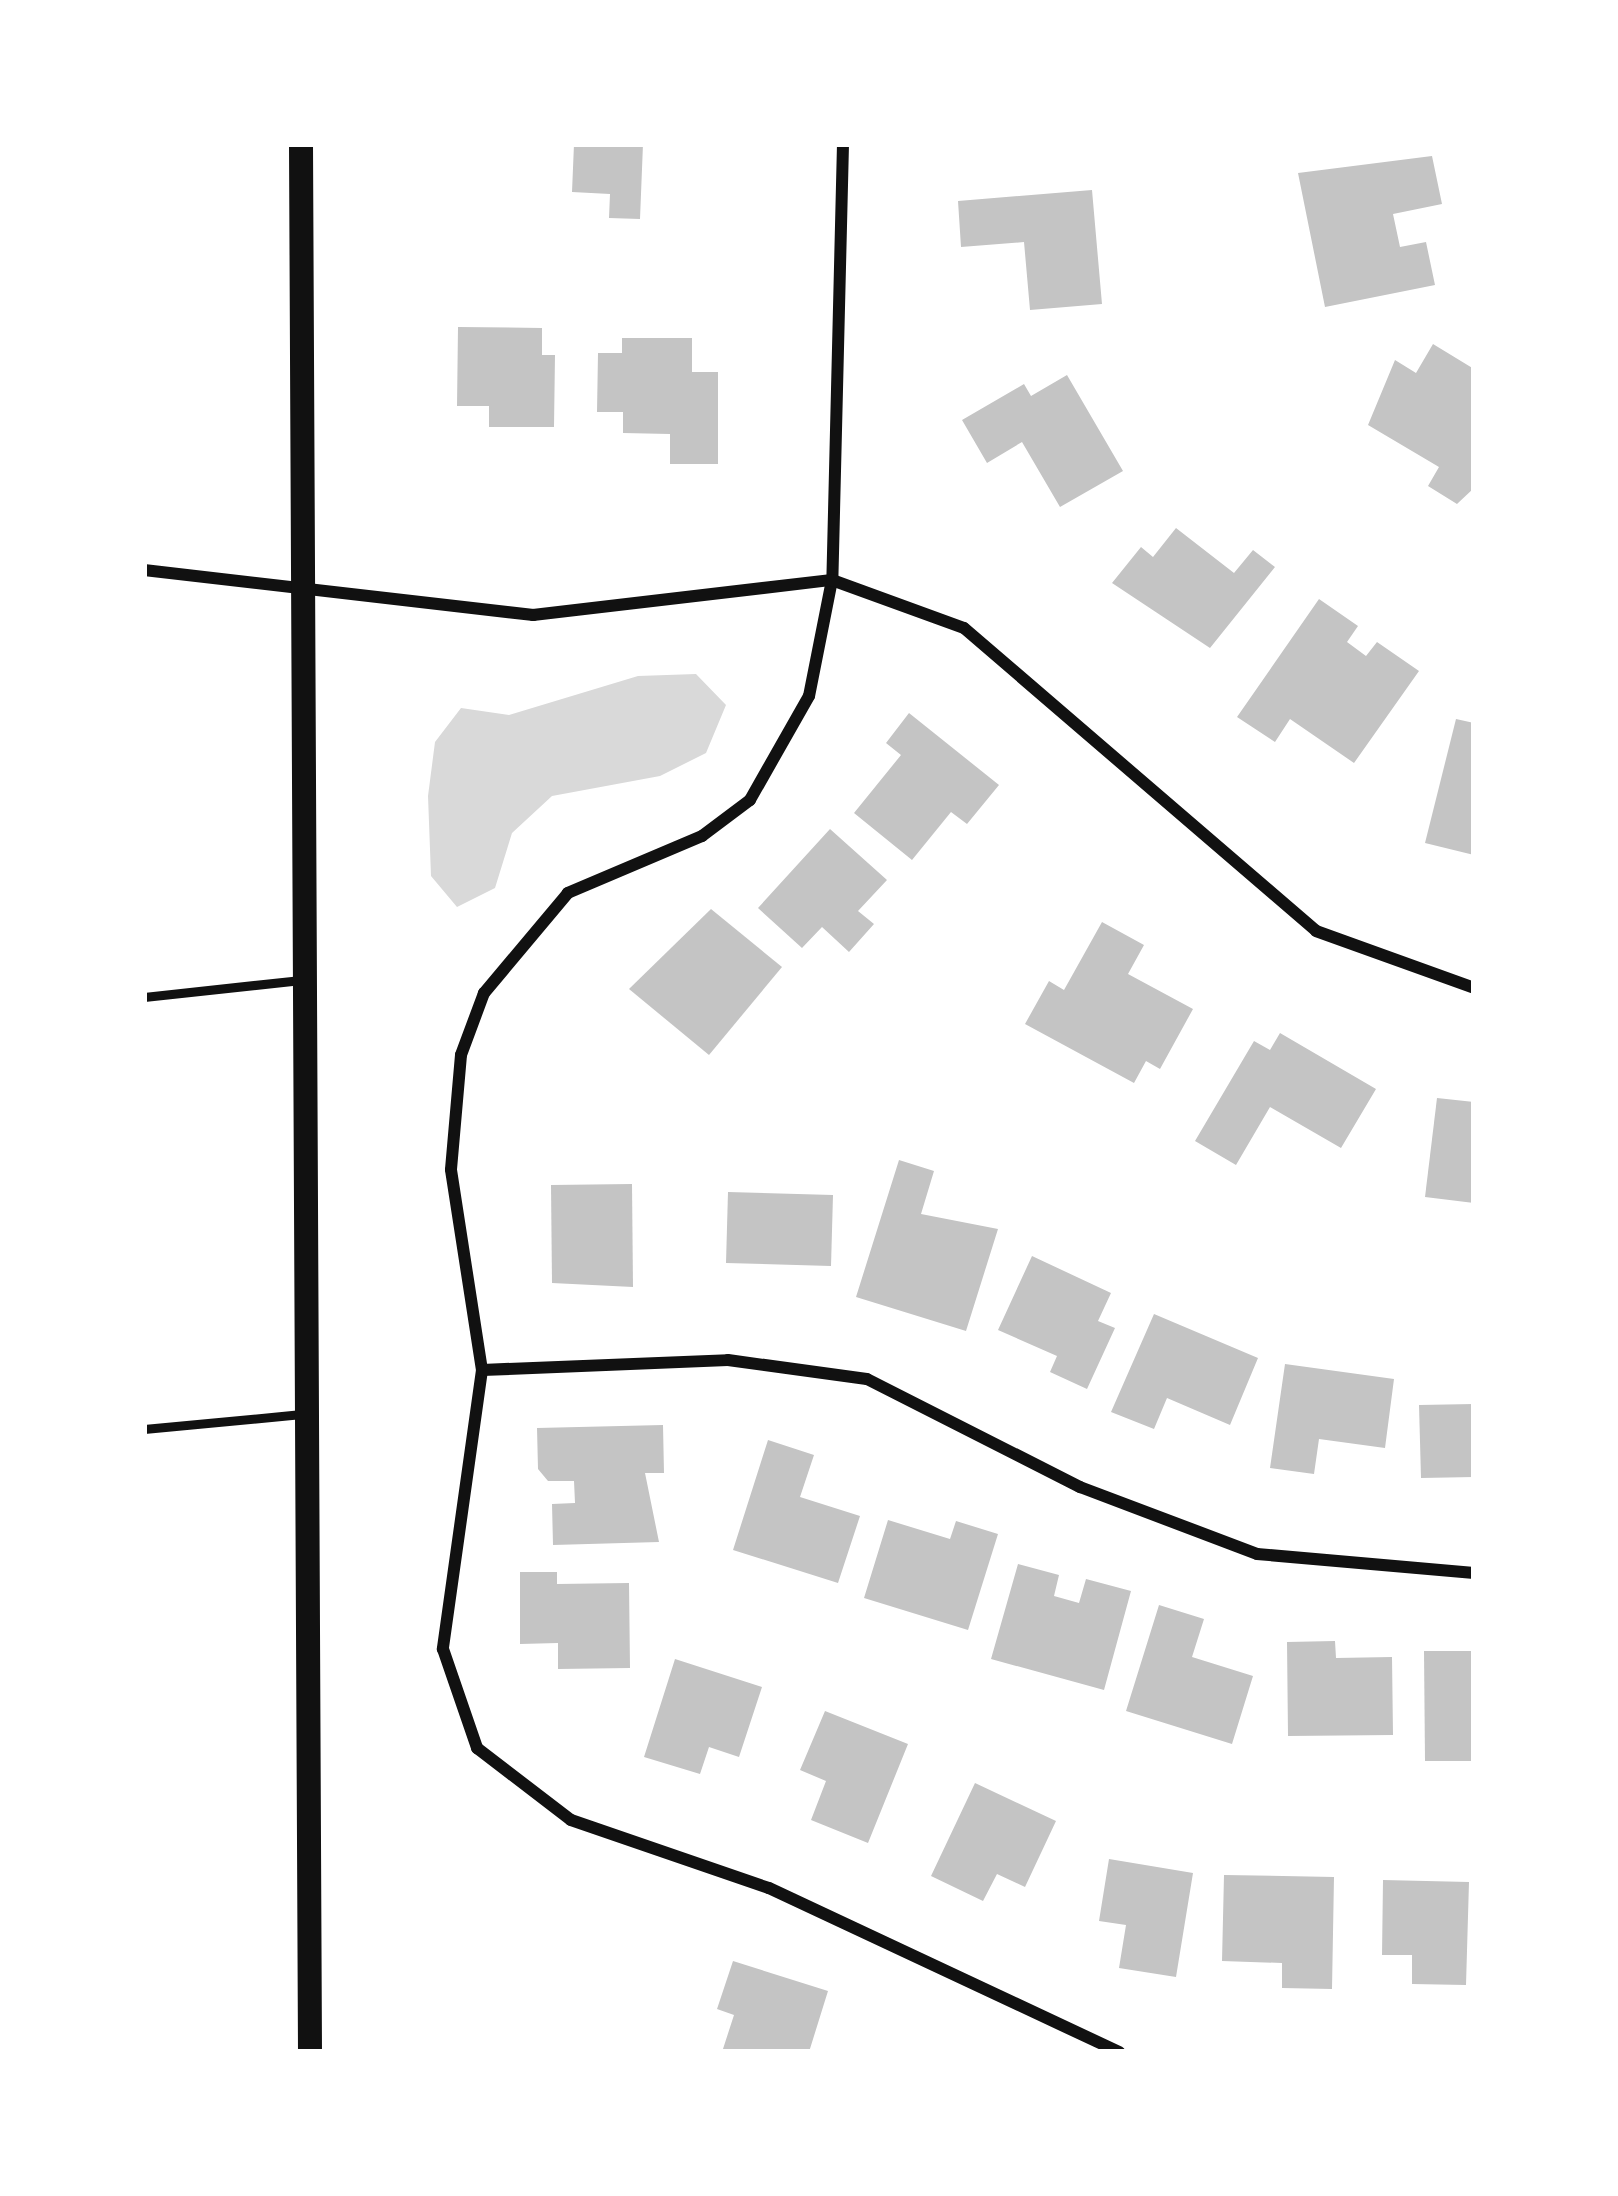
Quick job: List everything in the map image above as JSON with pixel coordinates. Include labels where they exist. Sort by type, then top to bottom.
[{"type":"main road","points":[[302,144],[301,980],[310,2052]]},
{"type":"street","points":[[843,144],[832,580],[808,696],[750,800],[703,836],[568,893],[484,993],[461,1055],[451,1170],[482,1370],[443,1648],[477,1748],[571,1820],[769,1888],[1119,2052]]},
{"type":"street","points":[[144,570],[533,615],[832,580],[964,628],[1316,931],[1474,988]]},
{"type":"street","points":[[482,1370],[728,1360],[848,1375],[1080,1487],[1257,1554],[1474,1574]]},
{"type":"lane","points":[[144,997],[301,980]]},
{"type":"lane","points":[[144,1430],[304,1414]]},
{"type":"shaded area","points":[[696,674],[726,705],[706,753],[660,776],[552,796],[512,833],[495,888],[457,907],[431,876],[428,796],[435,742],[461,708],[509,715],[638,676]]},
{"type":"building","points":[[574,144],[643,144],[640,219],[609,218],[610,194],[572,192]]},
{"type":"building","points":[[1432,156],[1442,204],[1393,214],[1400,247],[1426,242],[1435,285],[1325,307],[1298,173]]},
{"type":"building","points":[[1092,190],[1102,304],[1030,310],[1024,242],[961,247],[958,201]]},
{"type":"building","points":[[458,327],[542,328],[542,355],[555,355],[554,427],[489,427],[489,406],[457,406]]},
{"type":"building","points":[[622,338],[692,338],[692,372],[718,372],[718,464],[670,464],[670,434],[623,433],[623,412],[597,412],[598,353],[622,353]]},
{"type":"building","points":[[1433,344],[1474,369],[1474,488],[1457,504],[1428,486],[1439,467],[1368,425],[1395,360],[1416,373]]},
{"type":"building","points":[[1067,375],[1123,471],[1060,507],[1022,442],[987,463],[962,420],[1024,384],[1031,396]]},
{"type":"building","points":[[1176,528],[1234,573],[1253,550],[1275,567],[1210,648],[1112,583],[1141,547],[1153,557]]},
{"type":"building","points":[[1319,599],[1358,626],[1347,642],[1366,656],[1377,642],[1419,671],[1354,763],[1290,719],[1275,742],[1237,717]]},
{"type":"building","points":[[909,713],[999,785],[967,824],[951,812],[912,860],[854,813],[901,755],[886,743]]},
{"type":"building","points":[[1456,719],[1474,723],[1474,855],[1425,843]]},
{"type":"building","points":[[830,829],[887,880],[858,911],[874,924],[849,952],[822,927],[802,948],[758,908]]},
{"type":"building","points":[[711,909],[782,967],[709,1055],[629,989]]},
{"type":"building","points":[[1102,922],[1144,945],[1128,974],[1193,1009],[1160,1069],[1146,1061],[1134,1083],[1025,1024],[1049,981],[1064,990]]},
{"type":"building","points":[[1280,1033],[1376,1089],[1341,1148],[1270,1107],[1236,1165],[1195,1141],[1254,1041],[1270,1050]]},
{"type":"building","points":[[1437,1098],[1474,1102],[1474,1203],[1425,1197]]},
{"type":"building","points":[[899,1160],[934,1171],[921,1214],[998,1229],[966,1331],[856,1297]]},
{"type":"building","points":[[632,1184],[633,1287],[552,1283],[551,1185]]},
{"type":"building","points":[[728,1192],[833,1195],[831,1266],[726,1263]]},
{"type":"building","points":[[1032,1256],[1111,1293],[1098,1321],[1115,1328],[1087,1389],[1050,1372],[1057,1356],[998,1330]]},
{"type":"building","points":[[1154,1314],[1258,1358],[1230,1425],[1167,1398],[1154,1429],[1111,1412]]},
{"type":"building","points":[[1285,1364],[1394,1379],[1385,1448],[1319,1439],[1314,1474],[1270,1468]]},
{"type":"building","points":[[1474,1404],[1474,1477],[1421,1478],[1419,1405]]},
{"type":"building","points":[[663,1425],[664,1473],[645,1473],[659,1542],[553,1545],[552,1504],[575,1503],[574,1481],[548,1481],[538,1469],[537,1428]]},
{"type":"building","points":[[768,1440],[814,1455],[800,1497],[860,1516],[838,1583],[733,1550]]},
{"type":"building","points":[[888,1520],[950,1539],[956,1521],[998,1534],[968,1630],[864,1598]]},
{"type":"building","points":[[1018,1564],[1059,1575],[1054,1596],[1079,1603],[1086,1579],[1131,1591],[1104,1690],[991,1659]]},
{"type":"building","points":[[520,1572],[557,1572],[557,1584],[629,1583],[630,1668],[558,1669],[558,1643],[520,1644]]},
{"type":"building","points":[[1159,1605],[1204,1619],[1192,1657],[1253,1676],[1232,1744],[1126,1711]]},
{"type":"building","points":[[1335,1641],[1336,1658],[1392,1657],[1393,1735],[1288,1736],[1287,1642]]},
{"type":"building","points":[[1424,1651],[1474,1651],[1474,1761],[1425,1761]]},
{"type":"building","points":[[675,1659],[762,1687],[739,1757],[709,1747],[700,1774],[644,1757]]},
{"type":"building","points":[[825,1711],[908,1744],[868,1843],[811,1820],[826,1781],[800,1770]]},
{"type":"building","points":[[975,1783],[1056,1821],[1025,1887],[997,1874],[983,1901],[931,1876]]},
{"type":"building","points":[[1109,1859],[1193,1873],[1176,1977],[1119,1968],[1126,1925],[1099,1921]]},
{"type":"building","points":[[1224,1875],[1334,1877],[1332,1989],[1282,1988],[1282,1963],[1222,1961]]},
{"type":"building","points":[[1383,1880],[1469,1882],[1466,1985],[1412,1984],[1412,1955],[1382,1955]]},
{"type":"building","points":[[733,1961],[828,1991],[809,2052],[722,2052],[734,2015],[717,2009]]}]
